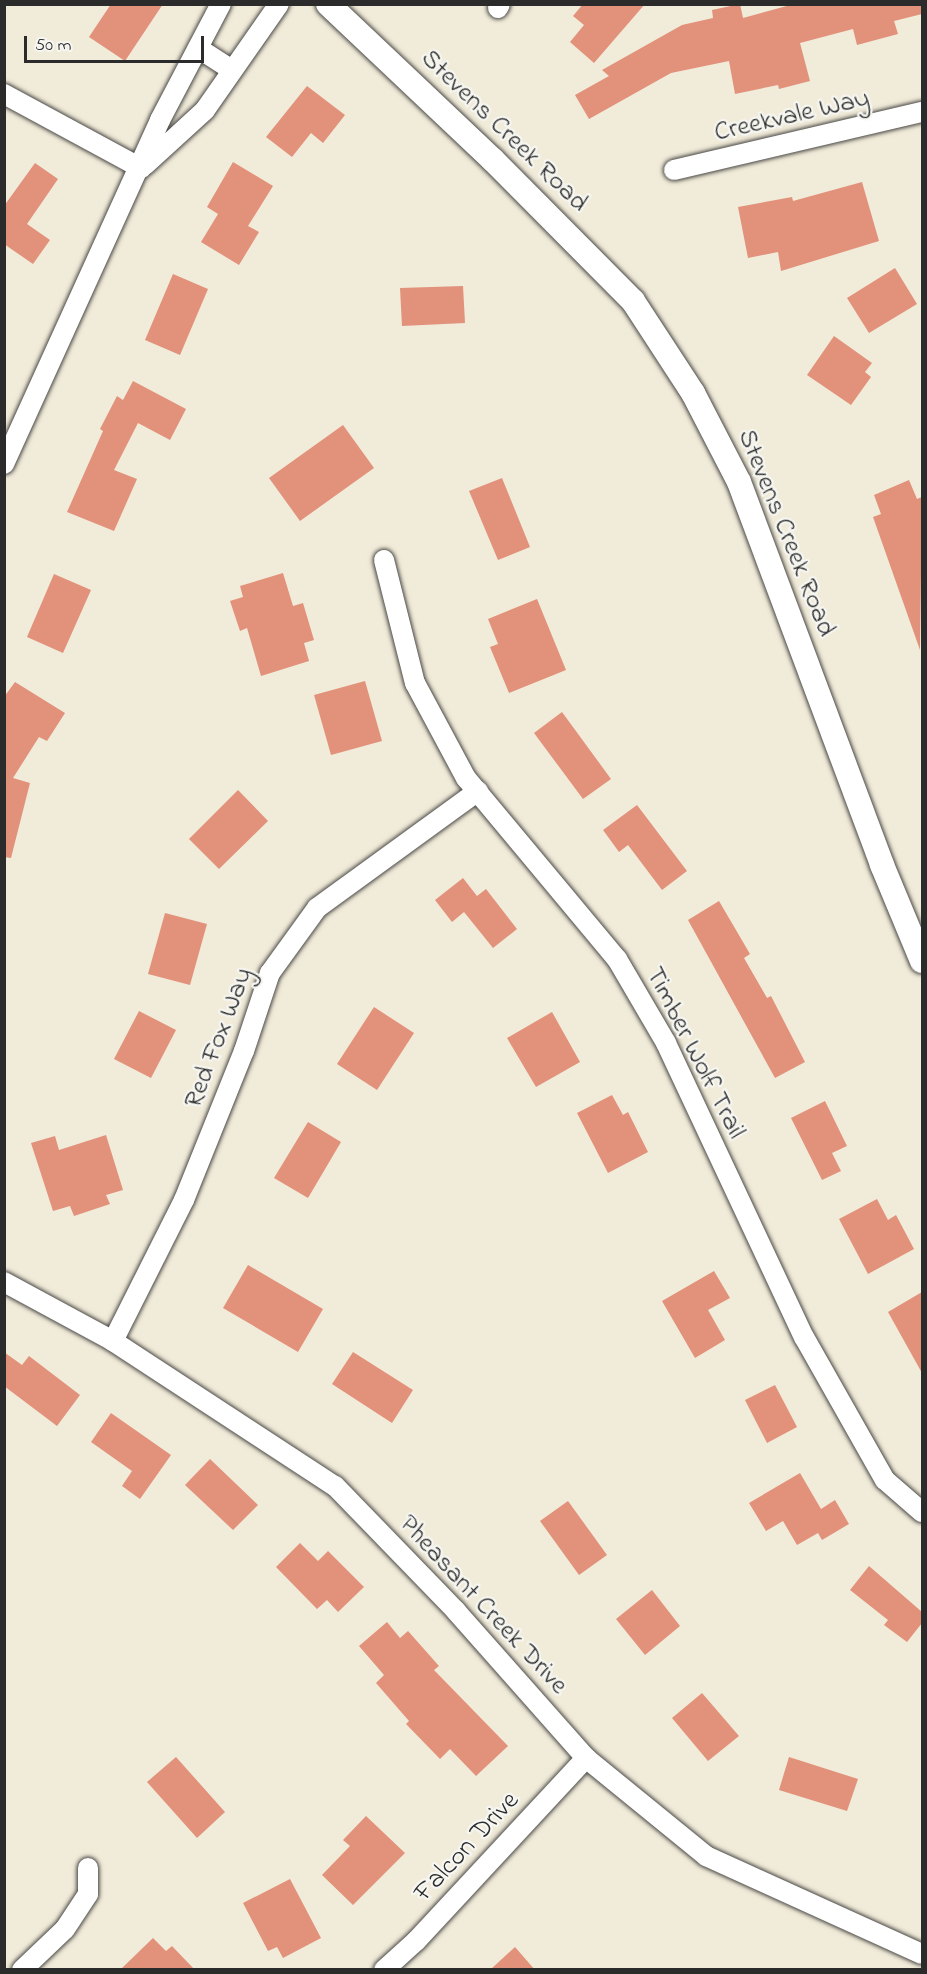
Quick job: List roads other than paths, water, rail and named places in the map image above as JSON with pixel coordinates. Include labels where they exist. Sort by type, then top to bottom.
[{"type":"street","points":[[4,464],[141,168],[160,120],[221,4]]},
{"type":"street","points":[[141,168],[205,110],[279,4]]},
{"type":"street","name":"Stevens Creek Road","points":[[328,4],[493,160],[633,301],[693,393],[739,483],[922,961]]},
{"type":"street","points":[[198,48],[232,70]]},
{"type":"street","points":[[4,94],[141,168]]},
{"type":"street","name":"Creekvale Way","points":[[674,170],[922,112]]},
{"type":"street","name":"Timber Wolf Trail","points":[[384,560],[415,683],[466,778],[617,959],[666,1043],[804,1337],[885,1480],[922,1512]]},
{"type":"street","name":"Red Fox Way","points":[[113,1341],[184,1200],[244,1051],[270,973],[317,908],[478,791]]},
{"type":"street","name":"Pheasant Creek Drive","points":[[4,1282],[113,1341],[335,1486],[456,1611],[586,1758],[706,1857],[922,1954]]},
{"type":"street","name":"Falcon Drive","points":[[384,1970],[416,1941],[586,1758]]},
{"type":"street","points":[[22,1970],[70,1920],[88,1894],[88,1868]]}]
